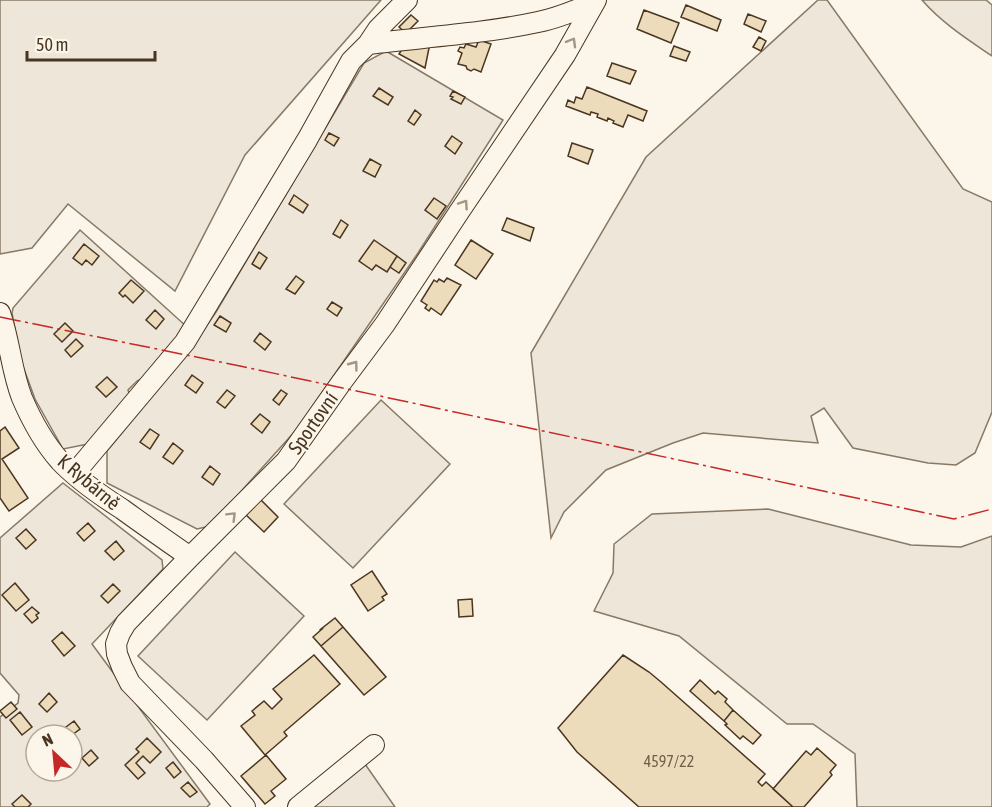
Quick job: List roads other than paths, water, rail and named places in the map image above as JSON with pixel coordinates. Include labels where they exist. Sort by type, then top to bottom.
[{"type":"street","points":[[74,474],[186,342],[307,141],[351,61],[407,0]]},
{"type":"street","points":[[368,44],[540,22],[596,1]]},
{"type":"street","name":"Sportovní","points":[[245,807],[204,760],[130,683],[117,654],[116,644],[120,633],[126,623],[286,461],[385,324],[565,55],[596,1]]},
{"type":"street","name":"K Rybárně","points":[[0,313],[21,395],[30,415],[59,459],[102,496],[190,557]]},
{"type":"street","points":[[298,807],[374,745]]}]
